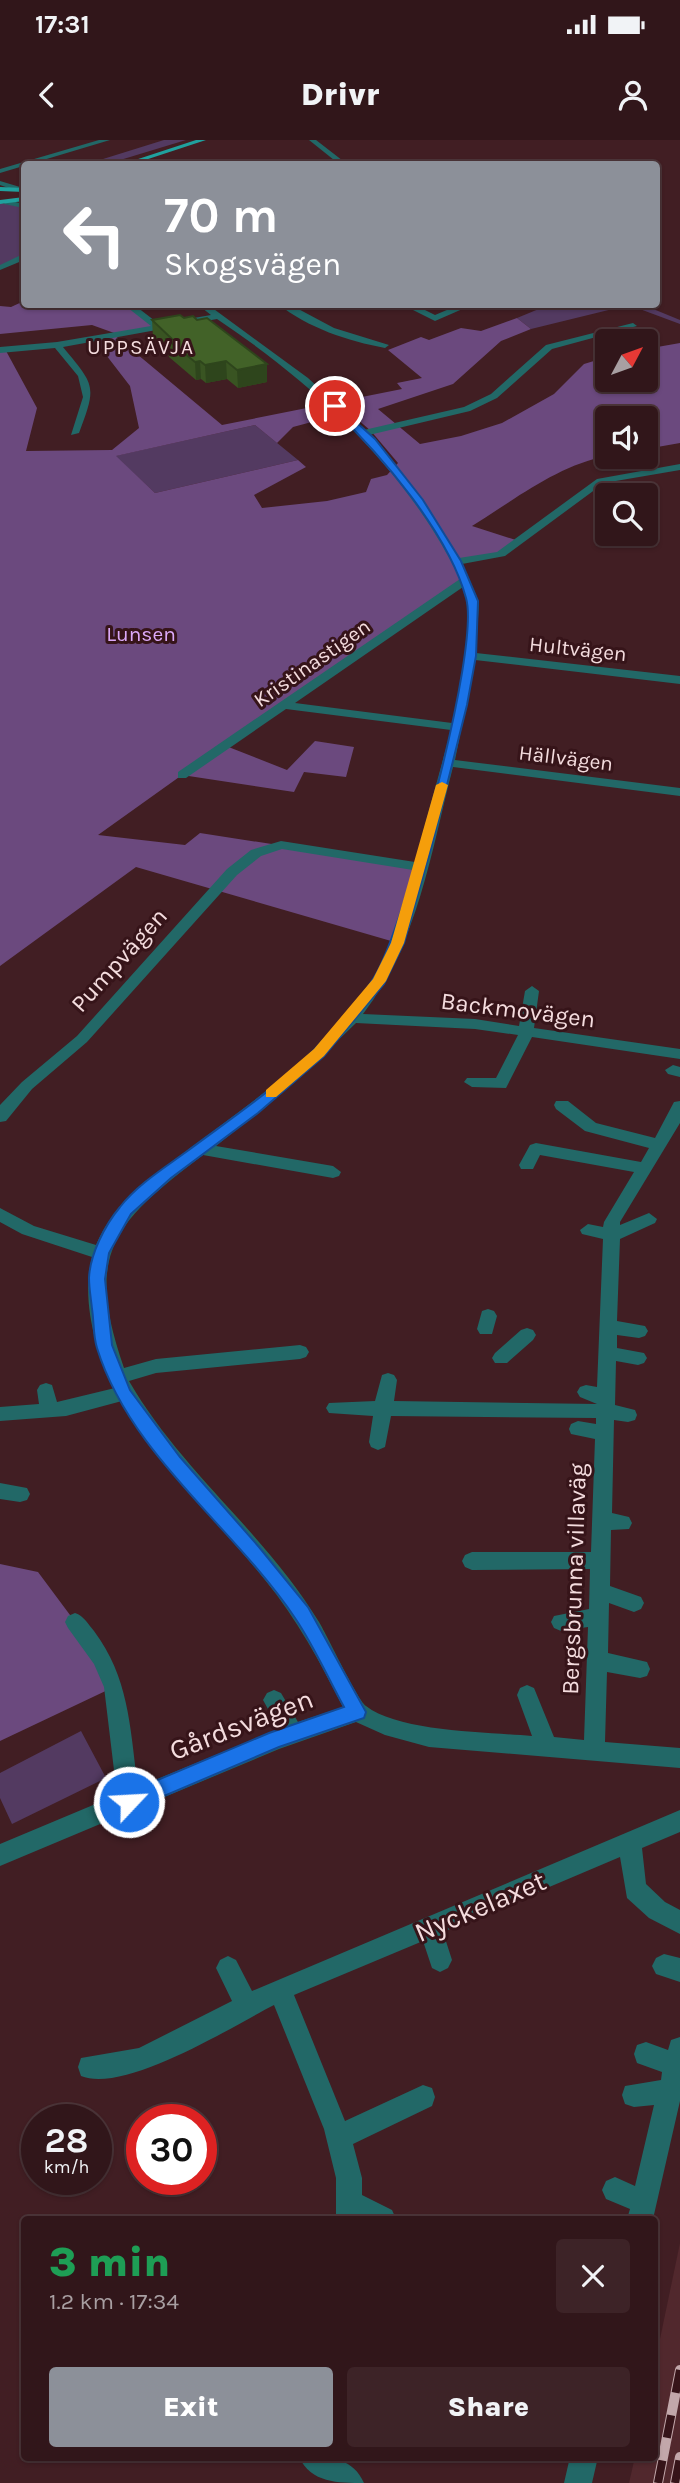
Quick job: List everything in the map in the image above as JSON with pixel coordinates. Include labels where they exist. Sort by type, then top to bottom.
[{"type":"main road","points":[[136,161],[202,140]]},
{"type":"main road","points":[[0,189],[21,189]]},
{"type":"main road","points":[[3,202],[21,199]]},
{"type":"street","points":[[33,161],[103,140]]},
{"type":"street","points":[[312,140],[339,161]]},
{"type":"street","points":[[0,171],[21,165]]},
{"type":"street","points":[[0,183],[21,189]]},
{"type":"street","points":[[3,202],[21,205]]},
{"type":"street","points":[[0,268],[21,258]]},
{"type":"street","points":[[132,308],[158,327]]},
{"type":"street","points":[[207,308],[303,377],[365,433],[420,502],[456,561],[473,601],[471,656],[457,727],[420,867],[398,943],[379,981],[350,1018],[310,1060],[166,1174],[125,1210],[101,1253],[97,1279],[104,1345],[120,1385],[174,1462],[302,1612],[357,1712],[385,1725],[429,1737],[680,1758]]},
{"type":"street","points":[[289,308],[327,330],[364,342],[385,345]]},
{"type":"street","points":[[414,308],[435,318],[461,308]]},
{"type":"street","points":[[0,350],[57,345],[218,316]]},
{"type":"street","points":[[365,433],[467,409],[494,396],[549,347],[634,327]]},
{"type":"street","points":[[57,345],[82,376],[88,397],[74,433]]},
{"type":"street","points":[[456,561],[501,554],[601,481],[680,467]]},
{"type":"street","name":"Kristinastigen","points":[[182,775],[464,581]]},
{"type":"street","name":"Hultvägen","points":[[471,656],[680,680]]},
{"type":"street","points":[[286,705],[457,727]]},
{"type":"street","name":"Hällvägen","points":[[448,763],[680,792]]},
{"type":"street","name":"Pumpvägen","points":[[0,1117],[10,1101],[82,1039],[232,872],[256,853],[281,845],[420,867]]},
{"type":"street","points":[[472,1082],[501,1084],[524,1042],[531,991]]},
{"type":"street","name":"Backmovägen","points":[[350,1018],[475,1024],[680,1054]]},
{"type":"street","points":[[562,1105],[591,1127],[660,1145]]},
{"type":"street","name":"Bergsbrunna villaväg","points":[[594,1749],[603,1432],[598,1400],[607,1353],[612,1222],[642,1190],[645,1168],[678,1118]]},
{"type":"street","points":[[200,1149],[333,1172]]},
{"type":"street","points":[[527,1165],[536,1149],[645,1168]]},
{"type":"street","points":[[0,1214],[28,1230],[101,1253]]},
{"type":"street","points":[[588,1230],[612,1235],[649,1219]]},
{"type":"street","points":[[608,1327],[639,1331]]},
{"type":"street","points":[[501,1358],[527,1335]]},
{"type":"street","points":[[2,1418],[66,1409],[156,1366],[300,1352]]},
{"type":"street","points":[[607,1353],[638,1358]]},
{"type":"street","points":[[378,1442],[388,1380]]},
{"type":"street","points":[[46,1390],[50,1410]]},
{"type":"street","points":[[335,1408],[383,1410],[598,1400],[628,1415]]},
{"type":"street","points":[[578,1429],[603,1432]]},
{"type":"street","points":[[600,1520],[621,1523]]},
{"type":"street","points":[[472,1561],[599,1560]]},
{"type":"street","points":[[598,1591],[634,1603]]},
{"type":"street","points":[[561,1622],[597,1617]]},
{"type":"street","points":[[75,1622],[102,1658],[114,1687],[129,1802]]},
{"type":"street","points":[[596,1660],[640,1669]]},
{"type":"street","points":[[527,1695],[546,1745]]},
{"type":"street","points":[[274,1700],[293,1734]]},
{"type":"street","name":"Gårdsvägen","points":[[0,1855],[179,1779],[357,1712]]},
{"type":"street","name":"Nyckelaxet","points":[[90,2067],[141,2060],[280,1989],[680,1821]]},
{"type":"street","points":[[630,1843],[635,1890],[657,1910],[680,1922]]},
{"type":"street","points":[[430,1927],[440,1960]]},
{"type":"street","points":[[228,1968],[247,2006]]},
{"type":"street","points":[[280,1989],[338,2138],[349,2178],[349,2211],[370,2216]]},
{"type":"street","points":[[615,2190],[642,2210],[678,2057],[646,2054]]},
{"type":"street","points":[[634,2095],[670,2091]]},
{"type":"street","points":[[338,2138],[423,2097]]},
{"type":"street","points":[[319,2461],[350,2483]]},
{"type":"street","points":[[578,2483],[583,2461]]},
{"type":"shaded area","points":[[164,140],[186,140],[117,161],[97,161]]},
{"type":"shaded area","points":[[0,203],[21,206],[21,258],[0,266]]},
{"type":"shaded area","points":[[541,308],[617,308],[531,329],[517,318]]},
{"type":"shaded area","points":[[637,308],[651,308],[680,320],[680,324]]},
{"type":"shaded area","points":[[255,425],[298,460],[155,493],[115,456]]},
{"type":"shaded area","points":[[81,1731],[106,1778],[12,1824],[0,1798],[0,1773]]},
{"type":"shaded area","points":[[680,2243],[680,2483],[629,2483],[634,2461],[658,2461],[658,2349]]},
{"type":"green space","points":[[21,302],[21,308],[131,308],[158,327],[117,334],[92,325],[0,334],[0,306],[11,307]]},
{"type":"green space","name":"Lunsen","points":[[517,318],[531,329],[501,341],[453,384],[378,409],[420,444],[461,436],[502,423],[554,394],[584,364],[595,361],[595,392],[658,392],[658,347],[680,343],[680,443],[658,447],[658,406],[595,406],[595,459],[554,475],[472,526],[519,541],[501,554],[456,561],[464,581],[226,746],[287,770],[315,741],[354,747],[346,777],[304,772],[294,792],[182,775],[98,835],[185,845],[200,833],[420,867],[398,943],[136,867],[0,966],[0,350],[5,349],[37,408],[26,451],[112,450],[139,428],[130,386],[93,338],[113,334],[222,425],[402,389],[397,383],[422,378],[388,350],[421,337],[429,340],[461,328],[481,331]],"holes":[[[349,412],[371,431],[398,463],[387,475],[371,479],[366,492],[327,501],[262,508],[254,495],[306,467],[298,460],[155,493],[116,456],[255,425],[277,443],[293,427]]]},
{"type":"green space","points":[[0,1564],[38,1572],[102,1658],[114,1687],[0,1741]]},
{"type":"building","points":[[180,315],[184,318],[193,316],[197,320],[207,318],[267,364],[237,370],[226,361],[205,365],[200,361],[195,362],[167,339],[172,339],[152,320]]},
{"type":"railway","points":[[658,2483],[680,2370]]},
{"type":"railway","points":[[675,2483],[680,2457]]},
{"type":"slow traffic","points":[[271,1094],[319,1052],[379,981],[398,943],[442,785]]},
{"type":"district","name":"UPPSÄVJA","points":[[141,347]]},
{"type":"route","points":[[129,1802],[276,1740],[357,1712],[302,1612],[174,1462],[123,1393],[104,1345],[97,1279],[101,1253],[125,1210],[166,1174],[253,1110],[319,1052],[379,981],[398,943],[427,841],[462,705],[471,656],[473,601],[456,561],[420,502],[365,433],[335,406]]}]
